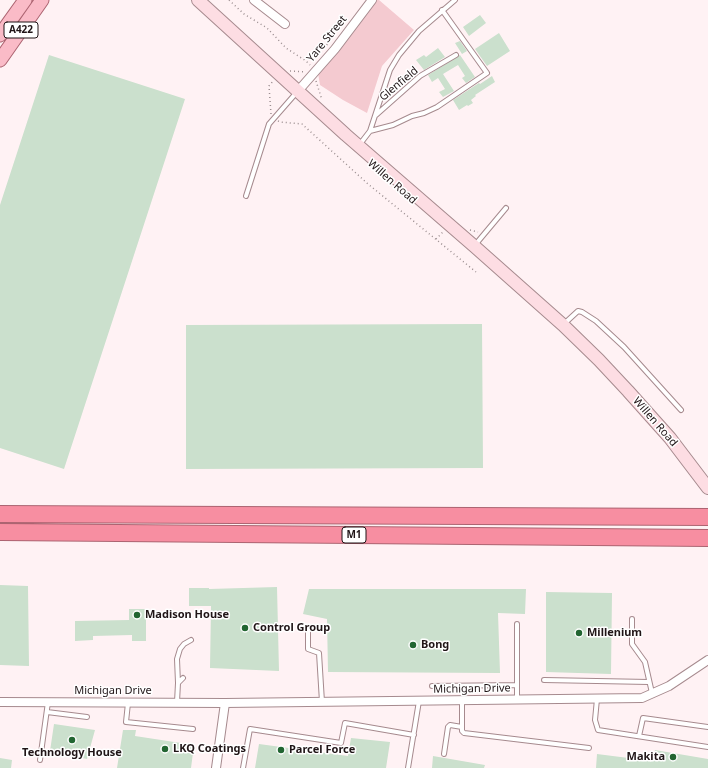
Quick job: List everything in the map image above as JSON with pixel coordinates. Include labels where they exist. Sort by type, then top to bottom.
[{"type":"highway","name":"M1","points":[[0,514],[708,517]]},
{"type":"highway","name":"M1","points":[[0,532],[708,538]]},
{"type":"main road","name":"A422","points":[[0,35],[25,0]]},
{"type":"main road","name":"A422","points":[[0,60],[42,0]]},
{"type":"street","name":"Willen Road","points":[[189,0],[276,79],[296,93],[358,146],[473,248],[561,329],[599,360]]},
{"type":"street","name":"Willen Road","points":[[198,0],[296,93],[563,325],[599,360],[670,438],[708,488]]},
{"type":"street","points":[[254,0],[285,24]]},
{"type":"street","name":"Yare Street","points":[[296,93],[335,49],[372,0]]},
{"type":"street","name":"Michigan Drive","points":[[0,702],[225,703],[642,698],[669,686],[708,660]]},
{"type":"street","points":[[216,768],[225,703]]},
{"type":"lane","points":[[358,146],[370,131],[390,70],[399,55],[419,31],[455,0]]},
{"type":"lane","points":[[370,131],[393,125],[437,107],[487,73],[442,10]]},
{"type":"lane","name":"Glenfield","points":[[376,115],[420,76],[456,55]]},
{"type":"lane","points":[[246,196],[268,124],[296,93]]},
{"type":"lane","points":[[473,248],[506,208]]},
{"type":"lane","points":[[563,325],[578,311],[596,321],[624,348],[681,410]]},
{"type":"lane","points":[[632,618],[632,644],[645,662],[652,693]]},
{"type":"lane","points":[[517,624],[517,700]]},
{"type":"lane","points":[[308,628],[308,649],[319,653],[322,702]]},
{"type":"lane","points":[[177,702],[177,659],[180,649],[184,644],[191,640]]},
{"type":"lane","points":[[178,683],[183,678]]},
{"type":"lane","points":[[544,680],[649,682]]},
{"type":"lane","points":[[432,686],[517,685]]},
{"type":"lane","points":[[597,699],[596,720],[598,730],[708,747]]},
{"type":"lane","points":[[462,700],[462,731],[464,733],[589,748]]},
{"type":"lane","points":[[408,768],[419,701]]},
{"type":"lane","points":[[40,760],[48,702]]},
{"type":"lane","points":[[128,702],[126,722],[192,729]]},
{"type":"lane","points":[[47,712],[87,718]]},
{"type":"lane","points":[[639,736],[643,718],[708,727]]},
{"type":"lane","points":[[244,768],[250,729],[341,743],[346,723],[414,735]]},
{"type":"lane","points":[[444,754],[448,727],[450,725],[462,727]]},
{"type":"path","points":[[229,0],[244,14],[268,28],[286,48],[306,61],[310,66]]},
{"type":"path","points":[[324,48],[334,36]]},
{"type":"path","points":[[276,79],[269,86],[270,113],[274,118],[280,122],[302,124],[368,184],[476,272]]},
{"type":"shaded area","points":[[376,0],[379,0],[414,30],[382,66],[367,113],[320,85],[318,73]]},
{"type":"building","points":[[480,15],[486,23],[469,36],[463,27]]},
{"type":"building","points":[[499,33],[510,51],[487,66],[475,49]]},
{"type":"building","points":[[460,41],[467,51],[462,54],[455,43]]},
{"type":"building","points":[[438,48],[445,57],[424,70],[416,60],[424,55],[426,57]]},
{"type":"building","points":[[49,55],[185,99],[64,469],[0,448],[0,205]]},
{"type":"building","points":[[460,55],[475,77],[466,83],[462,78],[465,76],[458,65],[443,74],[454,91],[443,97],[439,92],[445,89],[438,78],[432,82],[428,75]]},
{"type":"building","points":[[492,76],[495,82],[475,95],[476,96],[471,100],[473,103],[459,110],[453,100]]},
{"type":"building","points":[[482,324],[483,468],[186,469],[186,325]]},
{"type":"building","points":[[0,585],[28,586],[29,666],[0,665]]},
{"type":"building","name":"Control Group","points":[[277,587],[279,671],[210,668],[211,606],[189,606],[189,588],[209,589]]},
{"type":"building","name":"Bong","points":[[309,589],[526,589],[525,614],[498,613],[500,673],[328,672],[327,619],[303,614]]},
{"type":"building","name":"Millenium","points":[[546,592],[612,593],[611,674],[546,672]]},
{"type":"building","name":"Madison House","points":[[129,609],[146,609],[146,641],[132,641],[132,635],[93,636],[93,640],[75,641],[75,621],[129,620]]},
{"type":"building","name":"Technology House","points":[[54,724],[95,730],[87,759],[50,751]]},
{"type":"building","name":"LKQ Coatings","points":[[123,730],[136,730],[135,736],[194,745],[191,768],[117,768]]},
{"type":"building","name":"Parcel Force","points":[[351,738],[390,742],[386,768],[255,768],[259,744],[348,756]]},
{"type":"building","name":"Makita","points":[[655,750],[708,759],[708,768],[596,768],[597,754],[652,761]]},
{"type":"building","points":[[433,756],[485,765],[484,768],[432,768]]},
{"type":"building","points":[[0,758],[12,760],[11,768],[0,768]]},
{"type":"place","name":"Madison House","points":[[137,615]]},
{"type":"place","name":"Control Group","points":[[245,628]]},
{"type":"place","name":"Millenium","points":[[579,633]]},
{"type":"place","name":"Bong","points":[[413,645]]},
{"type":"place","name":"Technology House","points":[[72,740]]},
{"type":"place","name":"LKQ Coatings","points":[[165,749]]},
{"type":"place","name":"Parcel Force","points":[[281,750]]},
{"type":"place","name":"Makita","points":[[673,757]]}]
